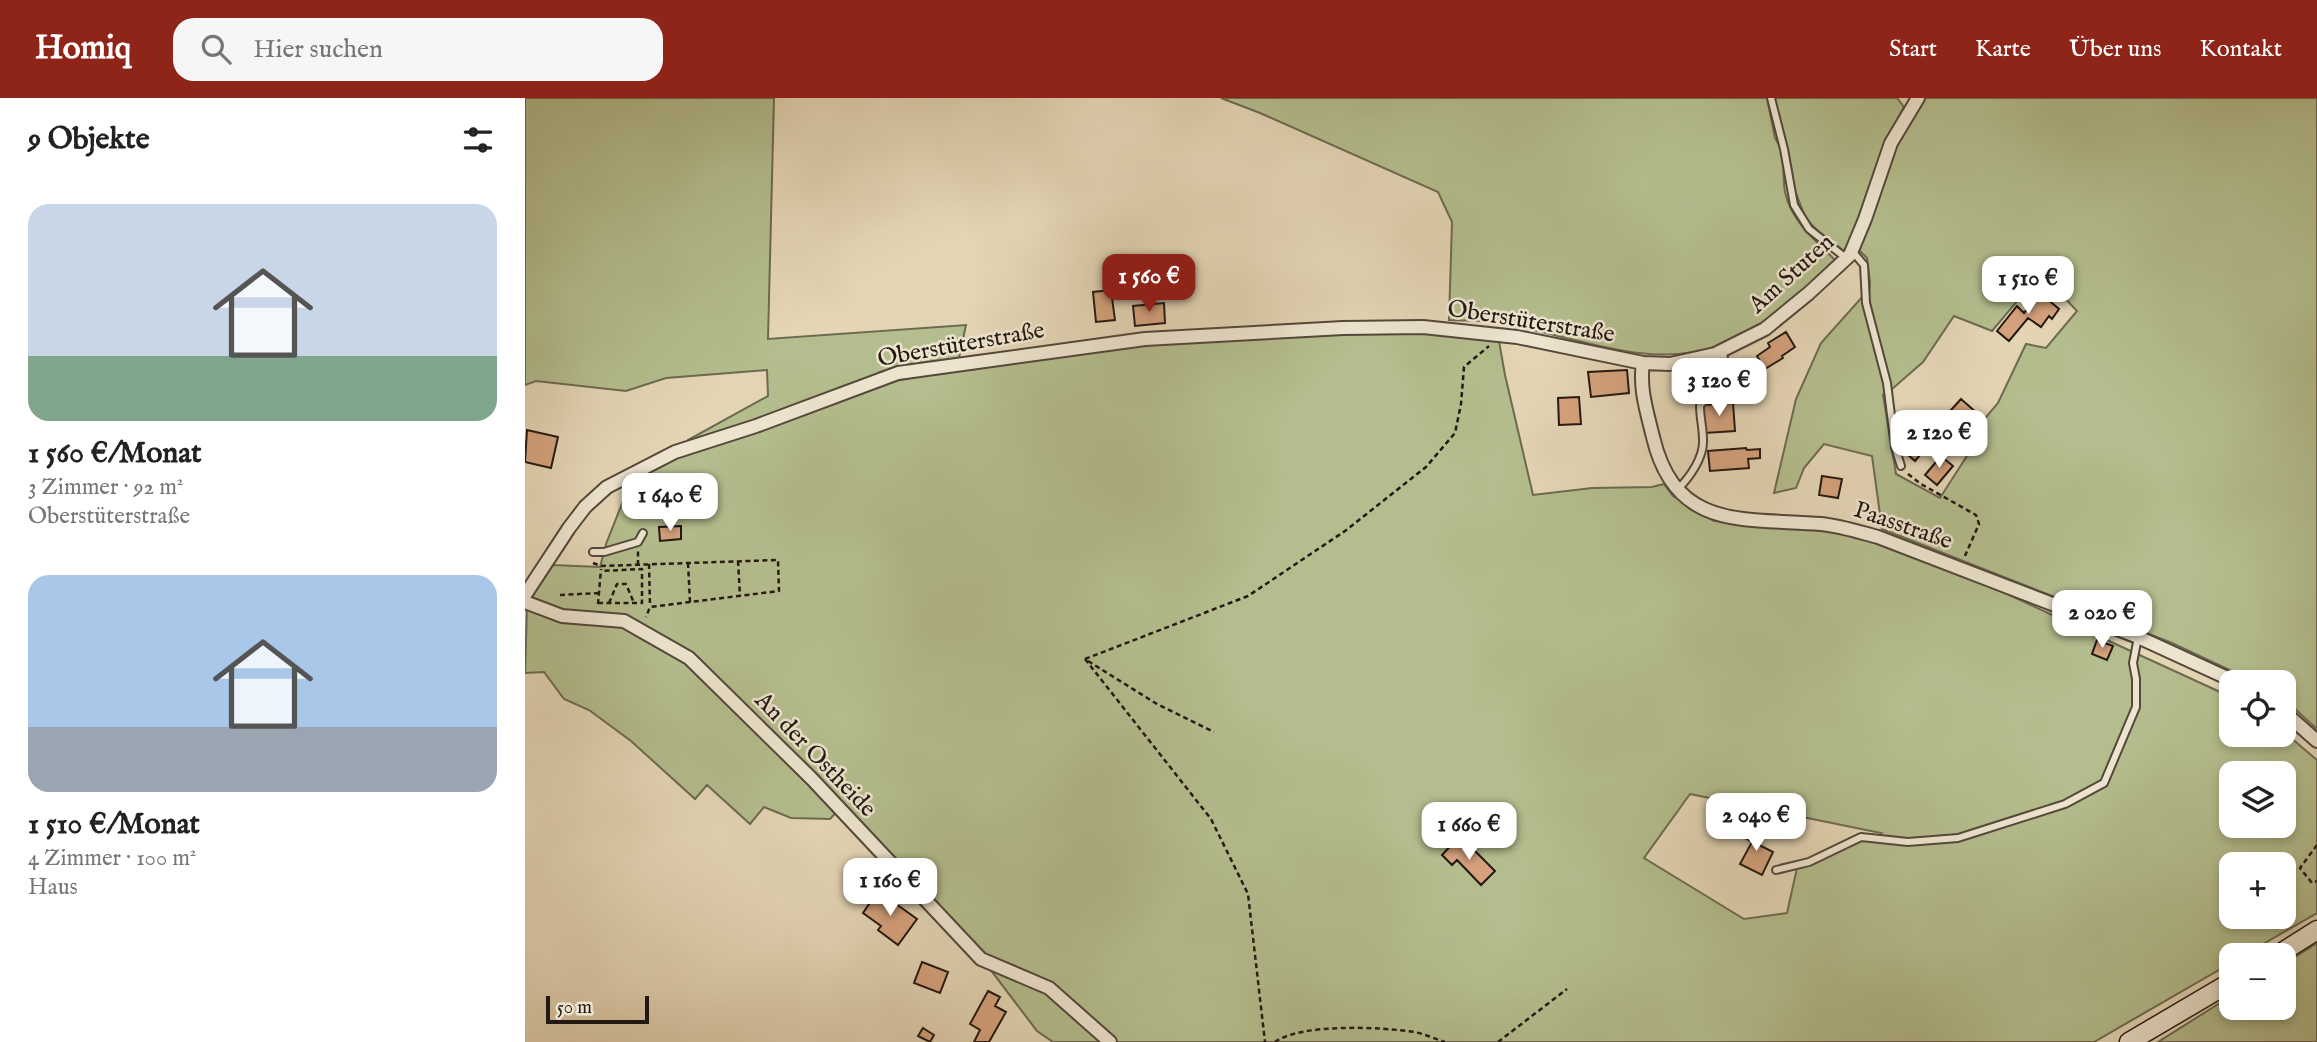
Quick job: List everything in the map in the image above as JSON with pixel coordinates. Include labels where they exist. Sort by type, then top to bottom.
[{"type":"main road","points":[[2296,943],[2317,930]]},
{"type":"main road","points":[[2129,1042],[2219,989]]},
{"type":"street","name":"Am Stuten","points":[[1643,363],[1670,364],[1723,352],[1765,328],[1809,293],[1849,255],[1865,219],[1891,143],[1918,98]]},
{"type":"street","name":"Oberstüterstraße","points":[[525,595],[585,508],[607,487],[675,452],[757,426],[898,373],[1145,339],[1369,327],[1423,327],[1501,335],[1643,363]]},
{"type":"street","name":"Paasstraße","points":[[1643,363],[1640,378],[1658,460],[1668,479],[1687,499],[1724,516],[1750,522],[1839,526],[1878,537],[2138,637],[2219,674]]},
{"type":"street","name":"An der Ostheide","points":[[525,603],[562,616],[624,621],[689,657],[812,779],[981,959],[1049,988],[1110,1042]]},
{"type":"street","points":[[2296,723],[2317,741]]},
{"type":"lane","points":[[1770,98],[1784,149],[1794,205],[1809,229],[1864,265],[1866,303],[1887,383],[1895,447],[1901,466]]},
{"type":"lane","points":[[1677,490],[1690,477],[1704,441],[1700,406],[1725,370],[1723,352]]},
{"type":"lane","points":[[593,552],[604,552],[638,542],[642,533]]},
{"type":"lane","points":[[1776,870],[1809,862],[1861,837],[1908,842],[1958,838],[2065,804],[2104,783],[2136,707],[2133,663],[2138,637]]},
{"type":"path","points":[[1085,659],[1248,596],[1345,531],[1426,467],[1455,433],[1464,367],[1501,335]]},
{"type":"path","points":[[1901,466],[1921,484],[1976,516],[1979,524],[1960,568]]},
{"type":"path","points":[[587,560],[601,568],[642,569],[642,603],[598,603]]},
{"type":"path","points":[[601,568],[778,560],[779,591],[650,607]]},
{"type":"path","points":[[738,561],[740,596]]},
{"type":"path","points":[[688,563],[690,602]]},
{"type":"path","points":[[641,630],[650,607],[649,564]]},
{"type":"path","points":[[598,609],[601,568]]},
{"type":"path","points":[[609,603],[617,584],[626,584],[634,603]]},
{"type":"path","points":[[560,595],[599,593]]},
{"type":"path","points":[[1085,659],[1157,704],[1214,732]]},
{"type":"path","points":[[1085,659],[1211,819],[1248,894],[1265,1042]]},
{"type":"path","points":[[2317,845],[2300,868],[2312,883],[2317,881]]},
{"type":"path","points":[[1498,1042],[1567,989]]},
{"type":"path","points":[[1275,1042],[1282,1037],[1329,1028],[1416,1032],[1445,1042]]},
{"type":"green space","points":[[525,98],[774,98],[768,339],[966,325],[959,358],[880,372],[883,383],[960,369],[1147,344],[1423,331],[1499,341],[1533,495],[1664,484],[1673,496],[1714,521],[1821,526],[1883,542],[1948,567],[2219,691],[2219,747],[2296,747],[2296,742],[2317,760],[2317,913],[2296,925],[2296,852],[2219,852],[2219,929],[2289,929],[2265,943],[2219,943],[2219,970],[2094,1042],[1053,1042],[1037,1031],[980,956],[917,889],[844,804],[830,819],[791,818],[764,807],[750,824],[707,785],[695,799],[631,741],[589,710],[564,699],[544,672],[525,673],[527,606],[561,618],[624,624],[655,637],[624,619],[562,614],[529,601],[552,565],[600,567],[606,544],[631,481],[683,455],[688,440],[768,396],[767,370],[666,378],[626,391],[536,381],[525,385]],"holes":[[[1690,794],[1881,833],[1797,868],[1787,913],[1744,919],[1644,858]]]},
{"type":"green space","points":[[1221,98],[1767,98],[1775,138],[1782,157],[1788,202],[1805,230],[1836,261],[1767,321],[1719,346],[1691,353],[1662,355],[1634,352],[1487,321],[1449,320],[1452,222],[1438,192]]},
{"type":"green space","points":[[1774,98],[1897,98],[1904,107],[1886,141],[1858,227],[1844,251],[1806,219],[1794,188],[1788,150]]},
{"type":"green space","points":[[1925,98],[2317,98],[2317,729],[2296,710],[2296,670],[2229,670],[2172,643],[1882,529],[1872,456],[1824,444],[1804,468],[1796,488],[1774,493],[1796,399],[1821,343],[1863,296],[1883,381],[1896,474],[1940,498],[1981,434],[1976,429],[1998,403],[2026,344],[2046,348],[2077,311],[2041,273],[1992,331],[1954,316],[1923,362],[1891,390],[1869,299],[1867,258],[1858,249],[1896,145]]},
{"type":"green space","points":[[2317,943],[2317,1042],[2158,1042],[2219,1004],[2219,1020],[2296,1020],[2296,956]]},
{"type":"building","points":[[1111,290],[1115,320],[1096,322],[1093,292]]},
{"type":"building","points":[[2040,293],[2059,309],[2052,319],[2049,316],[2041,327],[2028,318],[2009,341],[1997,331],[2017,306],[2024,313]]},
{"type":"building","points":[[1164,303],[1165,323],[1135,326],[1133,306]]},
{"type":"building","points":[[1786,332],[1795,347],[1765,369],[1757,356],[1770,347],[1768,343]]},
{"type":"building","points":[[1627,370],[1629,393],[1591,397],[1588,372]]},
{"type":"building","points":[[1743,383],[1761,389],[1758,400],[1739,394]]},
{"type":"building","points":[[1579,397],[1581,424],[1559,425],[1558,398]]},
{"type":"building","points":[[1961,399],[1977,413],[1953,440],[1942,430],[1946,424],[1942,420]]},
{"type":"building","points":[[1733,403],[1735,431],[1705,433],[1703,405]]},
{"type":"building","points":[[1915,421],[1926,429],[1922,434],[1931,442],[1915,461],[1907,454],[1910,450],[1900,441]]},
{"type":"building","points":[[527,430],[558,437],[551,468],[525,462]]},
{"type":"building","points":[[1760,449],[1760,458],[1748,459],[1749,468],[1710,471],[1708,451]]},
{"type":"building","points":[[1941,456],[1953,466],[1937,485],[1925,475]]},
{"type":"building","points":[[1822,476],[1842,479],[1838,498],[1819,495]]},
{"type":"building","points":[[681,526],[681,539],[660,541],[659,527]]},
{"type":"building","points":[[2097,640],[2113,646],[2107,660],[2092,654]]},
{"type":"building","points":[[1752,826],[1763,833],[1757,844],[1773,852],[1762,875],[1740,864],[1752,842],[1745,838]]},
{"type":"building","points":[[1455,841],[1466,851],[1470,846],[1495,871],[1481,885],[1457,860],[1452,865],[1442,855]]},
{"type":"building","points":[[878,891],[917,919],[898,945],[878,930],[881,926],[863,913]]},
{"type":"building","points":[[922,962],[948,972],[940,993],[914,983]]},
{"type":"building","points":[[988,991],[1000,997],[995,1006],[1006,1012],[989,1042],[974,1042],[980,1030],[970,1024]]},
{"type":"building","points":[[923,1028],[934,1035],[930,1042],[918,1036]]}]
